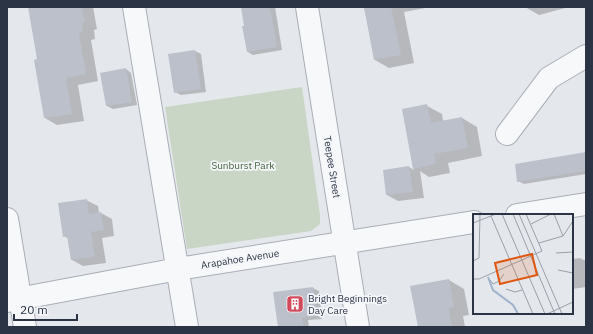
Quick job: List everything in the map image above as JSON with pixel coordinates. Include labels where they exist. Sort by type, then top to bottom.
[{"type":"street","points":[[134,7],[187,327]]},
{"type":"street","name":"Teepee Street","points":[[307,7],[358,327]]},
{"type":"street","points":[[507,134],[550,78],[586,56]]},
{"type":"street","points":[[523,214],[586,204]]},
{"type":"street","points":[[7,219],[14,300],[25,327]]},
{"type":"street","name":"Arapahoe Avenue","points":[[14,300],[178,269],[473,222]]},
{"type":"green space","name":"Sunburst Park","points":[[302,87],[320,224],[311,231],[187,249],[165,107]]},
{"type":"building","points":[[28,7],[82,7],[85,22],[82,23],[83,32],[79,33],[86,74],[66,78],[72,114],[44,118],[34,60],[37,59]]},
{"type":"building","points":[[241,7],[270,7],[277,47],[247,52],[242,26],[244,26]]},
{"type":"building","points":[[364,7],[391,7],[401,55],[374,60]]},
{"type":"building","points":[[195,50],[201,89],[174,93],[168,54]]},
{"type":"building","points":[[126,68],[132,102],[106,106],[100,73]]},
{"type":"building","points":[[427,104],[431,123],[462,117],[468,148],[434,154],[436,164],[413,169],[402,109]]},
{"type":"building","points":[[586,152],[586,171],[517,182],[515,164]]},
{"type":"building","points":[[409,166],[413,192],[386,195],[383,170]]},
{"type":"building","points":[[87,199],[89,214],[101,212],[104,230],[91,232],[95,257],[71,260],[67,236],[63,237],[58,203]]},
{"type":"building","points":[[449,279],[454,307],[449,308],[452,327],[418,327],[410,286]]},
{"type":"building","name":"Bright Beginnings Day Care","points":[[313,287],[317,316],[302,318],[304,327],[278,327],[273,292]]},
{"type":"place","name":"Bright Beginnings Day Care","points":[[295,304]]}]
